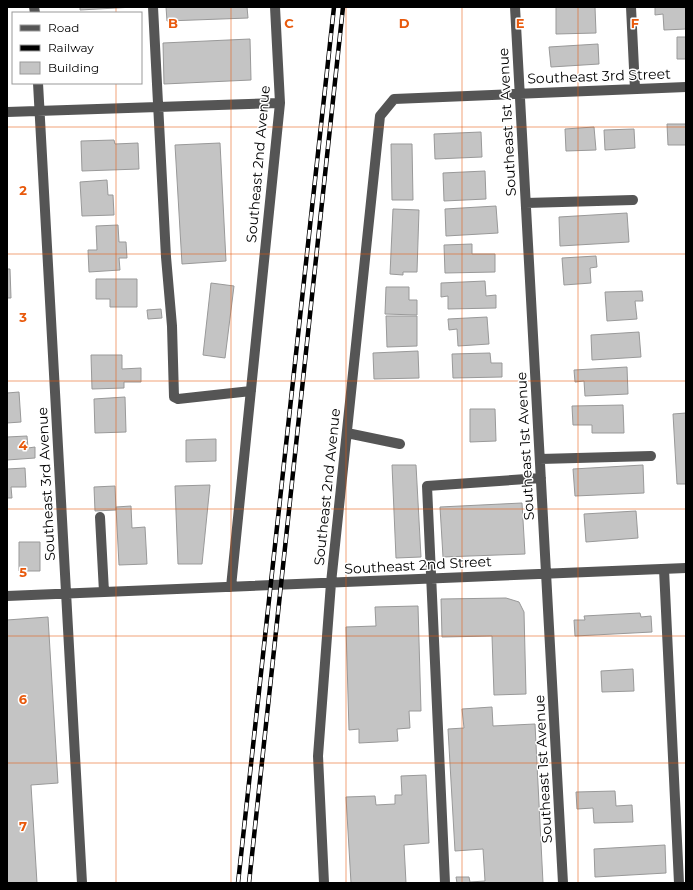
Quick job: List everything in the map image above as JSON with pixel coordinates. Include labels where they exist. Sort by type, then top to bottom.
[{"type":"street","points":[[153,7],[166,257],[172,326],[174,397],[178,399],[251,391]]},
{"type":"street","name":"Southeast 2nd Avenue","points":[[231,587],[280,103],[275,7]]},
{"type":"street","name":"Southeast 1st Avenue","points":[[515,7],[563,883]]},
{"type":"street","points":[[631,7],[635,89]]},
{"type":"street","name":"Southeast 3rd Avenue","points":[[38,84],[82,883]]},
{"type":"street","name":"Southeast 3rd Street","points":[[394,99],[686,87]]},
{"type":"street","name":"Southeast 2nd Avenue","points":[[324,883],[318,756],[331,583],[380,116],[394,99]]},
{"type":"street","points":[[7,112],[280,103]]},
{"type":"street","points":[[526,203],[633,200]]},
{"type":"street","points":[[347,433],[400,444]]},
{"type":"street","points":[[540,459],[651,456]]},
{"type":"street","points":[[445,883],[427,486],[541,478]]},
{"type":"street","points":[[100,517],[104,592]]},
{"type":"street","name":"Southeast 2nd Street","points":[[7,596],[686,568]]},
{"type":"street","points":[[664,569],[679,883]]},
{"type":"building","points":[[80,7],[134,7],[80,10]]},
{"type":"building","points":[[166,7],[247,7],[248,18],[167,21]]},
{"type":"building","points":[[556,7],[595,7],[596,33],[556,34]]},
{"type":"building","points":[[655,7],[686,7],[686,29],[664,30],[663,14],[655,15]]},
{"type":"building","points":[[677,37],[686,37],[686,59],[677,59]]},
{"type":"building","points":[[250,39],[251,80],[164,84],[163,43]]},
{"type":"building","points":[[598,44],[599,64],[551,67],[549,47]]},
{"type":"building","points":[[667,124],[686,124],[686,145],[668,145]]},
{"type":"building","points":[[594,127],[596,150],[566,151],[565,129]]},
{"type":"building","points":[[634,129],[635,148],[605,150],[604,130]]},
{"type":"building","points":[[481,132],[482,157],[435,159],[434,134]]},
{"type":"building","points":[[114,140],[115,144],[138,143],[139,169],[82,171],[81,141]]},
{"type":"building","points":[[220,143],[226,261],[182,264],[175,145]]},
{"type":"building","points":[[391,144],[412,144],[413,200],[392,200]]},
{"type":"building","points":[[485,171],[486,199],[444,201],[443,173]]},
{"type":"building","points":[[107,180],[108,195],[113,195],[114,215],[82,216],[80,182]]},
{"type":"building","points":[[496,206],[498,233],[446,236],[445,209]]},
{"type":"building","points":[[393,209],[419,210],[417,272],[403,272],[403,275],[390,274]]},
{"type":"building","points":[[627,213],[629,242],[560,246],[559,217]]},
{"type":"building","points":[[118,225],[119,242],[126,242],[127,258],[119,258],[120,270],[89,272],[88,250],[97,250],[96,226]]},
{"type":"building","points":[[472,244],[472,254],[495,254],[495,272],[445,273],[444,245]]},
{"type":"building","points":[[596,256],[597,267],[590,268],[591,283],[564,285],[562,258]]},
{"type":"building","points":[[7,269],[10,269],[11,298],[7,298]]},
{"type":"building","points":[[96,279],[137,279],[137,307],[110,307],[110,299],[96,299]]},
{"type":"building","points":[[485,281],[486,296],[496,295],[496,308],[448,309],[448,296],[441,297],[441,283]]},
{"type":"building","points":[[211,283],[234,286],[225,358],[203,355]]},
{"type":"building","points":[[386,287],[409,287],[409,300],[417,300],[417,315],[385,314]]},
{"type":"building","points":[[642,291],[643,301],[635,301],[637,319],[607,321],[605,292]]},
{"type":"building","points":[[161,309],[162,318],[148,319],[147,310]]},
{"type":"building","points":[[386,316],[417,316],[417,346],[387,347]]},
{"type":"building","points":[[487,317],[489,344],[458,346],[457,329],[449,330],[448,319]]},
{"type":"building","points":[[639,332],[641,357],[592,360],[591,335]]},
{"type":"building","points":[[418,351],[419,378],[374,379],[373,353]]},
{"type":"building","points":[[490,353],[491,363],[502,363],[502,377],[453,378],[452,354]]},
{"type":"building","points":[[91,355],[122,355],[122,369],[141,368],[141,382],[124,382],[124,388],[92,389]]},
{"type":"building","points":[[627,367],[628,394],[585,396],[584,381],[575,382],[574,370]]},
{"type":"building","points":[[19,392],[21,422],[7,423],[7,393]]},
{"type":"building","points":[[125,397],[126,432],[95,433],[94,399]]},
{"type":"building","points":[[623,405],[624,433],[592,433],[592,425],[573,425],[572,406]]},
{"type":"building","points":[[470,409],[495,409],[496,441],[470,442]]},
{"type":"building","points":[[686,413],[686,484],[677,484],[673,414]]},
{"type":"building","points":[[27,436],[28,448],[35,447],[35,458],[7,460],[7,437]]},
{"type":"building","points":[[216,439],[216,461],[186,462],[186,440]]},
{"type":"building","points":[[392,465],[416,465],[421,557],[396,558]]},
{"type":"building","points":[[643,465],[644,493],[575,496],[573,469]]},
{"type":"building","points":[[25,468],[26,487],[11,487],[12,498],[7,498],[7,469]]},
{"type":"building","points":[[210,485],[202,564],[178,564],[175,486]]},
{"type":"building","points":[[115,486],[116,510],[95,511],[94,487]]},
{"type":"building","points":[[522,503],[525,554],[443,557],[440,507]]},
{"type":"building","points":[[131,506],[132,528],[145,527],[147,564],[119,565],[116,507]]},
{"type":"building","points":[[636,511],[638,538],[586,542],[584,514]]},
{"type":"building","points":[[19,542],[40,542],[40,571],[19,571]]},
{"type":"building","points":[[506,598],[519,602],[524,612],[526,694],[494,695],[492,636],[442,637],[441,599]]},
{"type":"building","points":[[418,606],[421,711],[409,711],[410,728],[397,729],[398,741],[359,743],[359,729],[349,730],[346,627],[376,626],[375,607]]},
{"type":"building","points":[[640,613],[641,617],[651,616],[652,632],[575,636],[574,620],[585,620],[584,616]]},
{"type":"building","points":[[48,617],[58,783],[31,785],[37,883],[7,883],[7,620]]},
{"type":"building","points":[[633,669],[634,691],[602,692],[601,671]]},
{"type":"building","points":[[492,707],[493,726],[535,724],[543,883],[457,883],[456,877],[469,877],[470,882],[485,881],[483,849],[455,851],[448,729],[464,728],[462,709]]},
{"type":"building","points":[[426,775],[429,843],[404,845],[406,883],[351,883],[346,797],[375,796],[376,805],[395,804],[395,795],[402,795],[401,776]]},
{"type":"building","points":[[615,791],[616,806],[632,805],[633,822],[594,823],[593,808],[577,809],[576,792]]},
{"type":"building","points":[[665,845],[666,873],[595,877],[594,849]]},
{"type":"railway","points":[[238,883],[334,7]]},
{"type":"railway","points":[[249,883],[343,7]]}]
